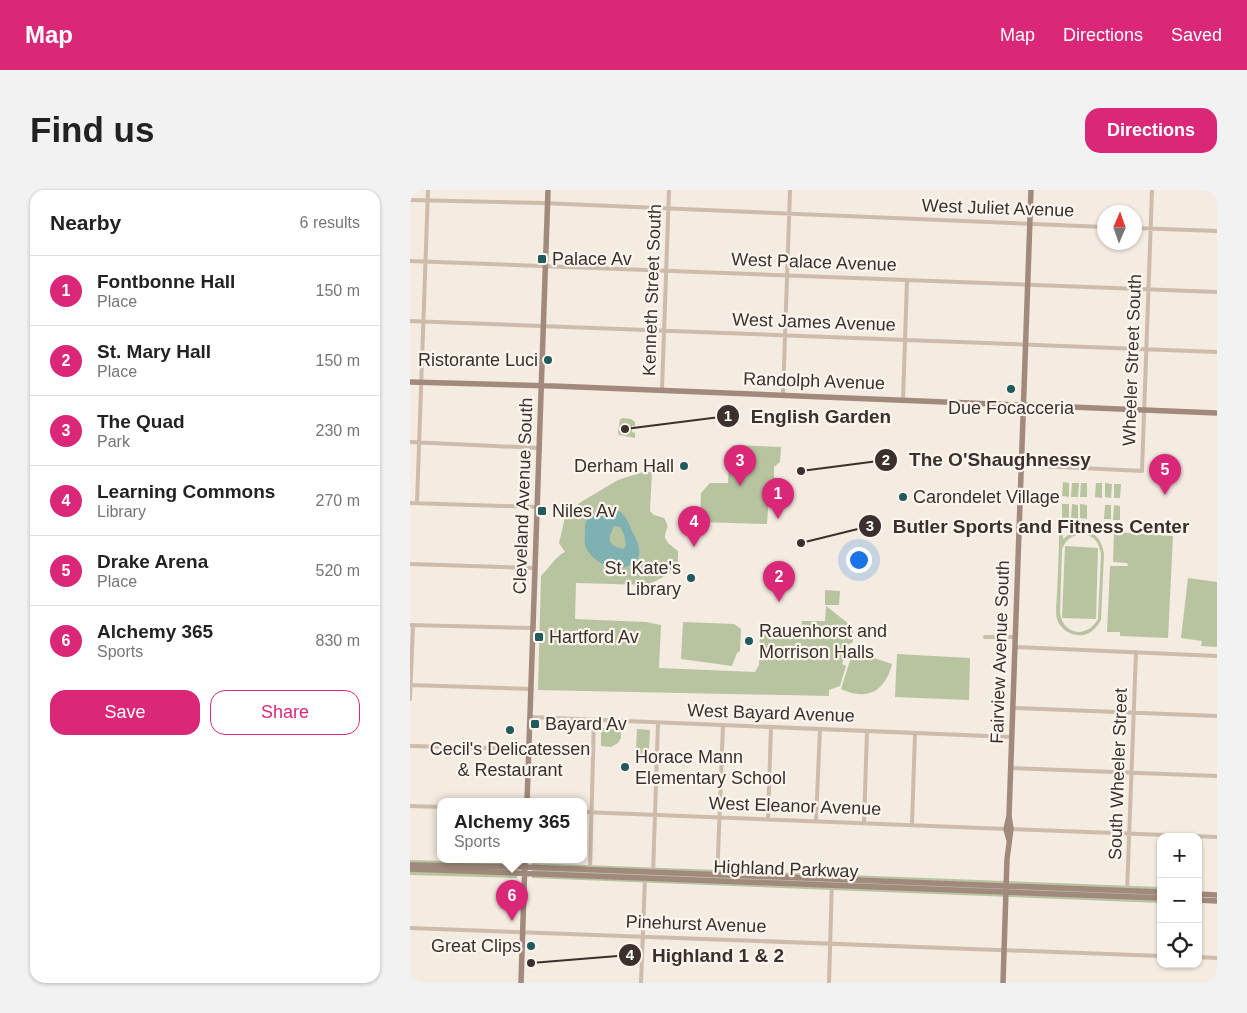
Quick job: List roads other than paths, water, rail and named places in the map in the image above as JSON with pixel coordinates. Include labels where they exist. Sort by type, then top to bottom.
[{"type":"street","points":[[417,503],[428,190]]},
{"type":"street","name":"Cleveland Avenue South","points":[[527,798],[548,190]]},
{"type":"street","name":"Kenneth Street South","points":[[662,390],[669,190]]},
{"type":"street","points":[[783,395],[790,190]]},
{"type":"street","name":"Fairview Avenue South","points":[[1003,983],[1031,190]]},
{"type":"street","name":"Wheeler Street South","points":[[1022,466],[1142,471],[1152,190]]},
{"type":"street","name":"West Juliet Avenue","points":[[410,200],[1097,226]]},
{"type":"street","points":[[1142,228],[1217,231]]},
{"type":"street","name":"West Palace Avenue","points":[[410,260],[1217,292]]},
{"type":"street","points":[[903,400],[907,280]]},
{"type":"street","name":"West James Avenue","points":[[410,321],[1217,352]]},
{"type":"street","name":"Randolph Avenue","points":[[410,382],[662,390],[1217,413]]},
{"type":"street","points":[[410,442],[539,448]]},
{"type":"street","points":[[410,503],[537,507]]},
{"type":"street","points":[[410,564],[535,568]]},
{"type":"street","points":[[410,699],[411,625],[533,628]]},
{"type":"street","points":[[985,637],[1015,637]]},
{"type":"street","points":[[1015,647],[1217,656]]},
{"type":"street","name":"South Wheeler Street","points":[[1127,894],[1136,652]]},
{"type":"street","points":[[410,685],[531,689]]},
{"type":"street","points":[[1013,708],[1217,716]]},
{"type":"street","name":"West Bayard Avenue","points":[[530,717],[1012,737]]},
{"type":"street","points":[[590,873],[594,720]]},
{"type":"street","points":[[653,876],[658,722]]},
{"type":"street","points":[[717,878],[723,725]]},
{"type":"street","points":[[768,819],[771,727]]},
{"type":"street","points":[[816,821],[820,729]]},
{"type":"street","points":[[864,823],[867,731]]},
{"type":"street","points":[[912,825],[916,733]]},
{"type":"street","points":[[410,746],[529,749]]},
{"type":"street","points":[[1011,768],[1217,776]]},
{"type":"street","points":[[410,806],[437,807]]},
{"type":"street","name":"West Eleanor Avenue","points":[[587,812],[1217,837]]},
{"type":"street","points":[[521,983],[525,863]]},
{"type":"street","name":"Highland Parkway","points":[[410,865],[1127,894],[1157,898]]},
{"type":"street","name":"Highland Parkway","points":[[410,869],[525,870]]},
{"type":"street","points":[[641,983],[645,875]]},
{"type":"street","points":[[829,983],[832,882]]},
{"type":"street","name":"Highland Parkway","points":[[1127,894],[1157,892]]},
{"type":"street","points":[[1202,894],[1217,895]]},
{"type":"street","points":[[1202,900],[1217,901]]},
{"type":"street","name":"Pinehurst Avenue","points":[[410,928],[831,942],[1157,956]]},
{"type":"street","points":[[1202,957],[1217,958]]},
{"type":"water","points":[[605,511],[619,511],[627,519],[639,547],[638,558],[632,565],[623,568],[601,563],[591,555],[585,544],[585,525],[591,515]],"holes":[[[614,526],[620,527],[624,534],[626,546],[623,549],[614,546],[610,542],[610,535]]]},
{"type":"place","name":"Palace Av","points":[[542,259]]},
{"type":"place","name":"Ristorante Luci","points":[[548,360]]},
{"type":"place","name":"Due Focacceria","points":[[1011,389]]},
{"type":"place","name":"English Garden","points":[[625,429]]},
{"type":"place","name":"Derham Hall","points":[[684,466]]},
{"type":"place","name":"The O'Shaughnessy","points":[[801,471]]},
{"type":"place","name":"The Quad","points":[[740,486]]},
{"type":"place","name":"Drake Arena","points":[[1165,495]]},
{"type":"place","name":"Carondelet Village","points":[[903,497]]},
{"type":"place","name":"Niles Av","points":[[542,511]]},
{"type":"place","name":"Fontbonne Hall","points":[[778,519]]},
{"type":"place","name":"Butler Sports and Fitness Center","points":[[801,543]]},
{"type":"place","name":"Learning Commons","points":[[694,547]]},
{"type":"place","name":"St. Kate's Library","points":[[691,578]]},
{"type":"place","name":"St. Mary Hall","points":[[779,602]]},
{"type":"place","name":"Hartford Av","points":[[539,637]]},
{"type":"place","name":"Rauenhorst and Morrison Halls","points":[[749,641]]},
{"type":"place","name":"Bayard Av","points":[[535,724]]},
{"type":"place","name":"Cecil's Delicatessen & Restaurant","points":[[510,730]]},
{"type":"place","name":"Horace Mann Elementary School","points":[[625,767]]},
{"type":"place","name":"Alchemy 365","points":[[512,921]]},
{"type":"place","name":"Great Clips","points":[[531,946]]},
{"type":"place","name":"Highland 1 & 2","points":[[531,963]]}]
